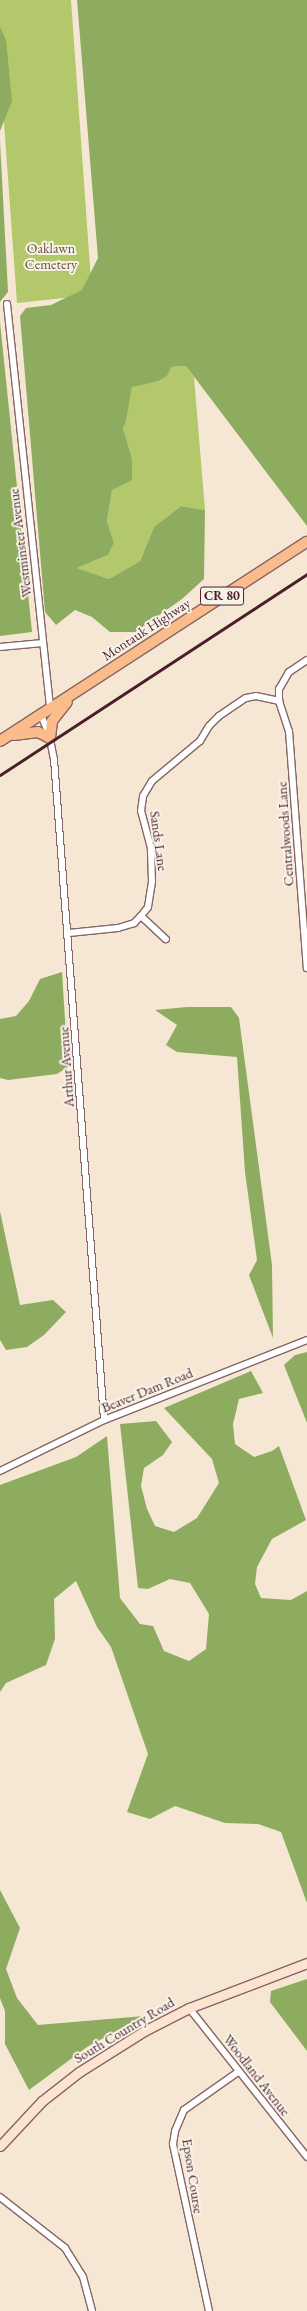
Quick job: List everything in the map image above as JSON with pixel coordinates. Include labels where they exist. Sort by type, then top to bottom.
[{"type":"main road","name":"Montauk Highway","points":[[4,739],[307,542]]},
{"type":"main road","points":[[4,739],[34,731],[50,738],[54,718],[78,690]]},
{"type":"main road","name":"South Country Road","points":[[0,2146],[42,2101],[79,2072],[144,2031],[189,2008],[307,1963]]},
{"type":"street","name":"Westminster Avenue","points":[[7,304],[50,709]]},
{"type":"street","points":[[0,646],[43,643]]},
{"type":"street","points":[[279,701],[279,689],[289,672],[307,660]]},
{"type":"street","name":"Sands Lane","points":[[141,916],[148,907],[152,881],[151,848],[141,811],[143,796],[152,781],[200,740],[209,726],[219,716],[246,698],[266,697],[279,701]]},
{"type":"street","name":"Centralwoods Lane","points":[[279,701],[289,731],[307,968]]},
{"type":"street","name":"Arthur Avenue","points":[[40,715],[50,738],[54,760],[69,933],[104,1420]]},
{"type":"street","points":[[69,933],[118,928],[134,923],[141,916],[166,939]]},
{"type":"street","name":"Beaver Dam Road","points":[[0,1471],[104,1420],[307,1340]]},
{"type":"street","name":"Woodland Avenue","points":[[189,2008],[238,2072],[307,2157]]},
{"type":"street","name":"Epson Course","points":[[209,2311],[173,2144],[175,2131],[184,2110],[238,2072]]},
{"type":"street","points":[[0,2197],[65,2248],[83,2277],[92,2311]]},
{"type":"green space","name":"Oaklawn Cemetery","points":[[0,0],[71,0],[92,295],[17,303],[0,67]]},
{"type":"green space","points":[[77,0],[307,0],[307,526],[186,366],[171,367],[167,376],[159,381],[132,387],[126,422],[123,428],[132,458],[132,480],[112,490],[107,521],[114,543],[108,555],[77,568],[109,579],[140,561],[154,527],[181,506],[205,510],[204,579],[182,599],[135,632],[110,632],[92,617],[75,610],[56,625],[45,612],[20,316],[26,308],[51,305],[82,290],[98,258]]},
{"type":"green space","points":[[0,27],[6,40],[12,101],[0,131]]},
{"type":"green space","points":[[0,141],[8,292],[0,302]]},
{"type":"green space","points":[[0,322],[32,632],[0,636]]},
{"type":"green space","points":[[186,366],[194,377],[205,510],[181,506],[154,527],[140,561],[109,579],[77,568],[108,555],[114,543],[107,521],[112,490],[132,458],[123,428],[126,422],[132,386],[159,381],[167,376],[170,367]]},
{"type":"green space","points":[[62,972],[68,1067],[57,1074],[8,1080],[0,1078],[0,1019],[16,1016],[29,1001],[40,979]]},
{"type":"green space","points":[[187,1007],[231,1007],[239,1018],[272,1265],[273,1338],[249,1275],[257,1260],[245,1172],[237,1057],[177,1052],[166,1045],[177,1025],[155,1010]]},
{"type":"green space","points":[[0,1211],[20,1305],[53,1300],[66,1312],[44,1335],[27,1347],[6,1350],[0,1340]]},
{"type":"green space","points":[[307,1352],[307,1423],[284,1365],[295,1355]]},
{"type":"green space","points":[[251,1371],[263,1393],[239,1399],[233,1424],[235,1444],[254,1457],[272,1451],[279,1446],[306,1520],[272,1539],[257,1567],[255,1584],[261,1598],[291,1600],[307,1591],[307,1903],[281,1832],[258,1824],[225,1823],[175,1806],[150,1819],[127,1812],[148,1754],[111,1647],[97,1627],[76,1581],[54,1599],[55,1639],[46,1665],[6,1683],[0,1692],[0,1485],[76,1457],[107,1436],[120,1598],[140,1624],[153,1626],[164,1651],[189,1661],[206,1649],[209,1614],[190,1583],[170,1579],[148,1589],[138,1588],[120,1424],[156,1421],[172,1442],[163,1455],[144,1468],[141,1486],[147,1509],[155,1526],[174,1532],[197,1518],[219,1483],[212,1459],[164,1408]]},
{"type":"green space","points":[[0,1890],[20,1928],[6,1969],[17,1998],[38,2025],[144,2016],[87,2047],[29,2090],[5,2044],[5,2011],[0,1998]]},
{"type":"green space","points":[[307,1979],[307,2051],[270,2002],[271,1991]]},
{"type":"railway","points":[[0,775],[307,574]]}]
